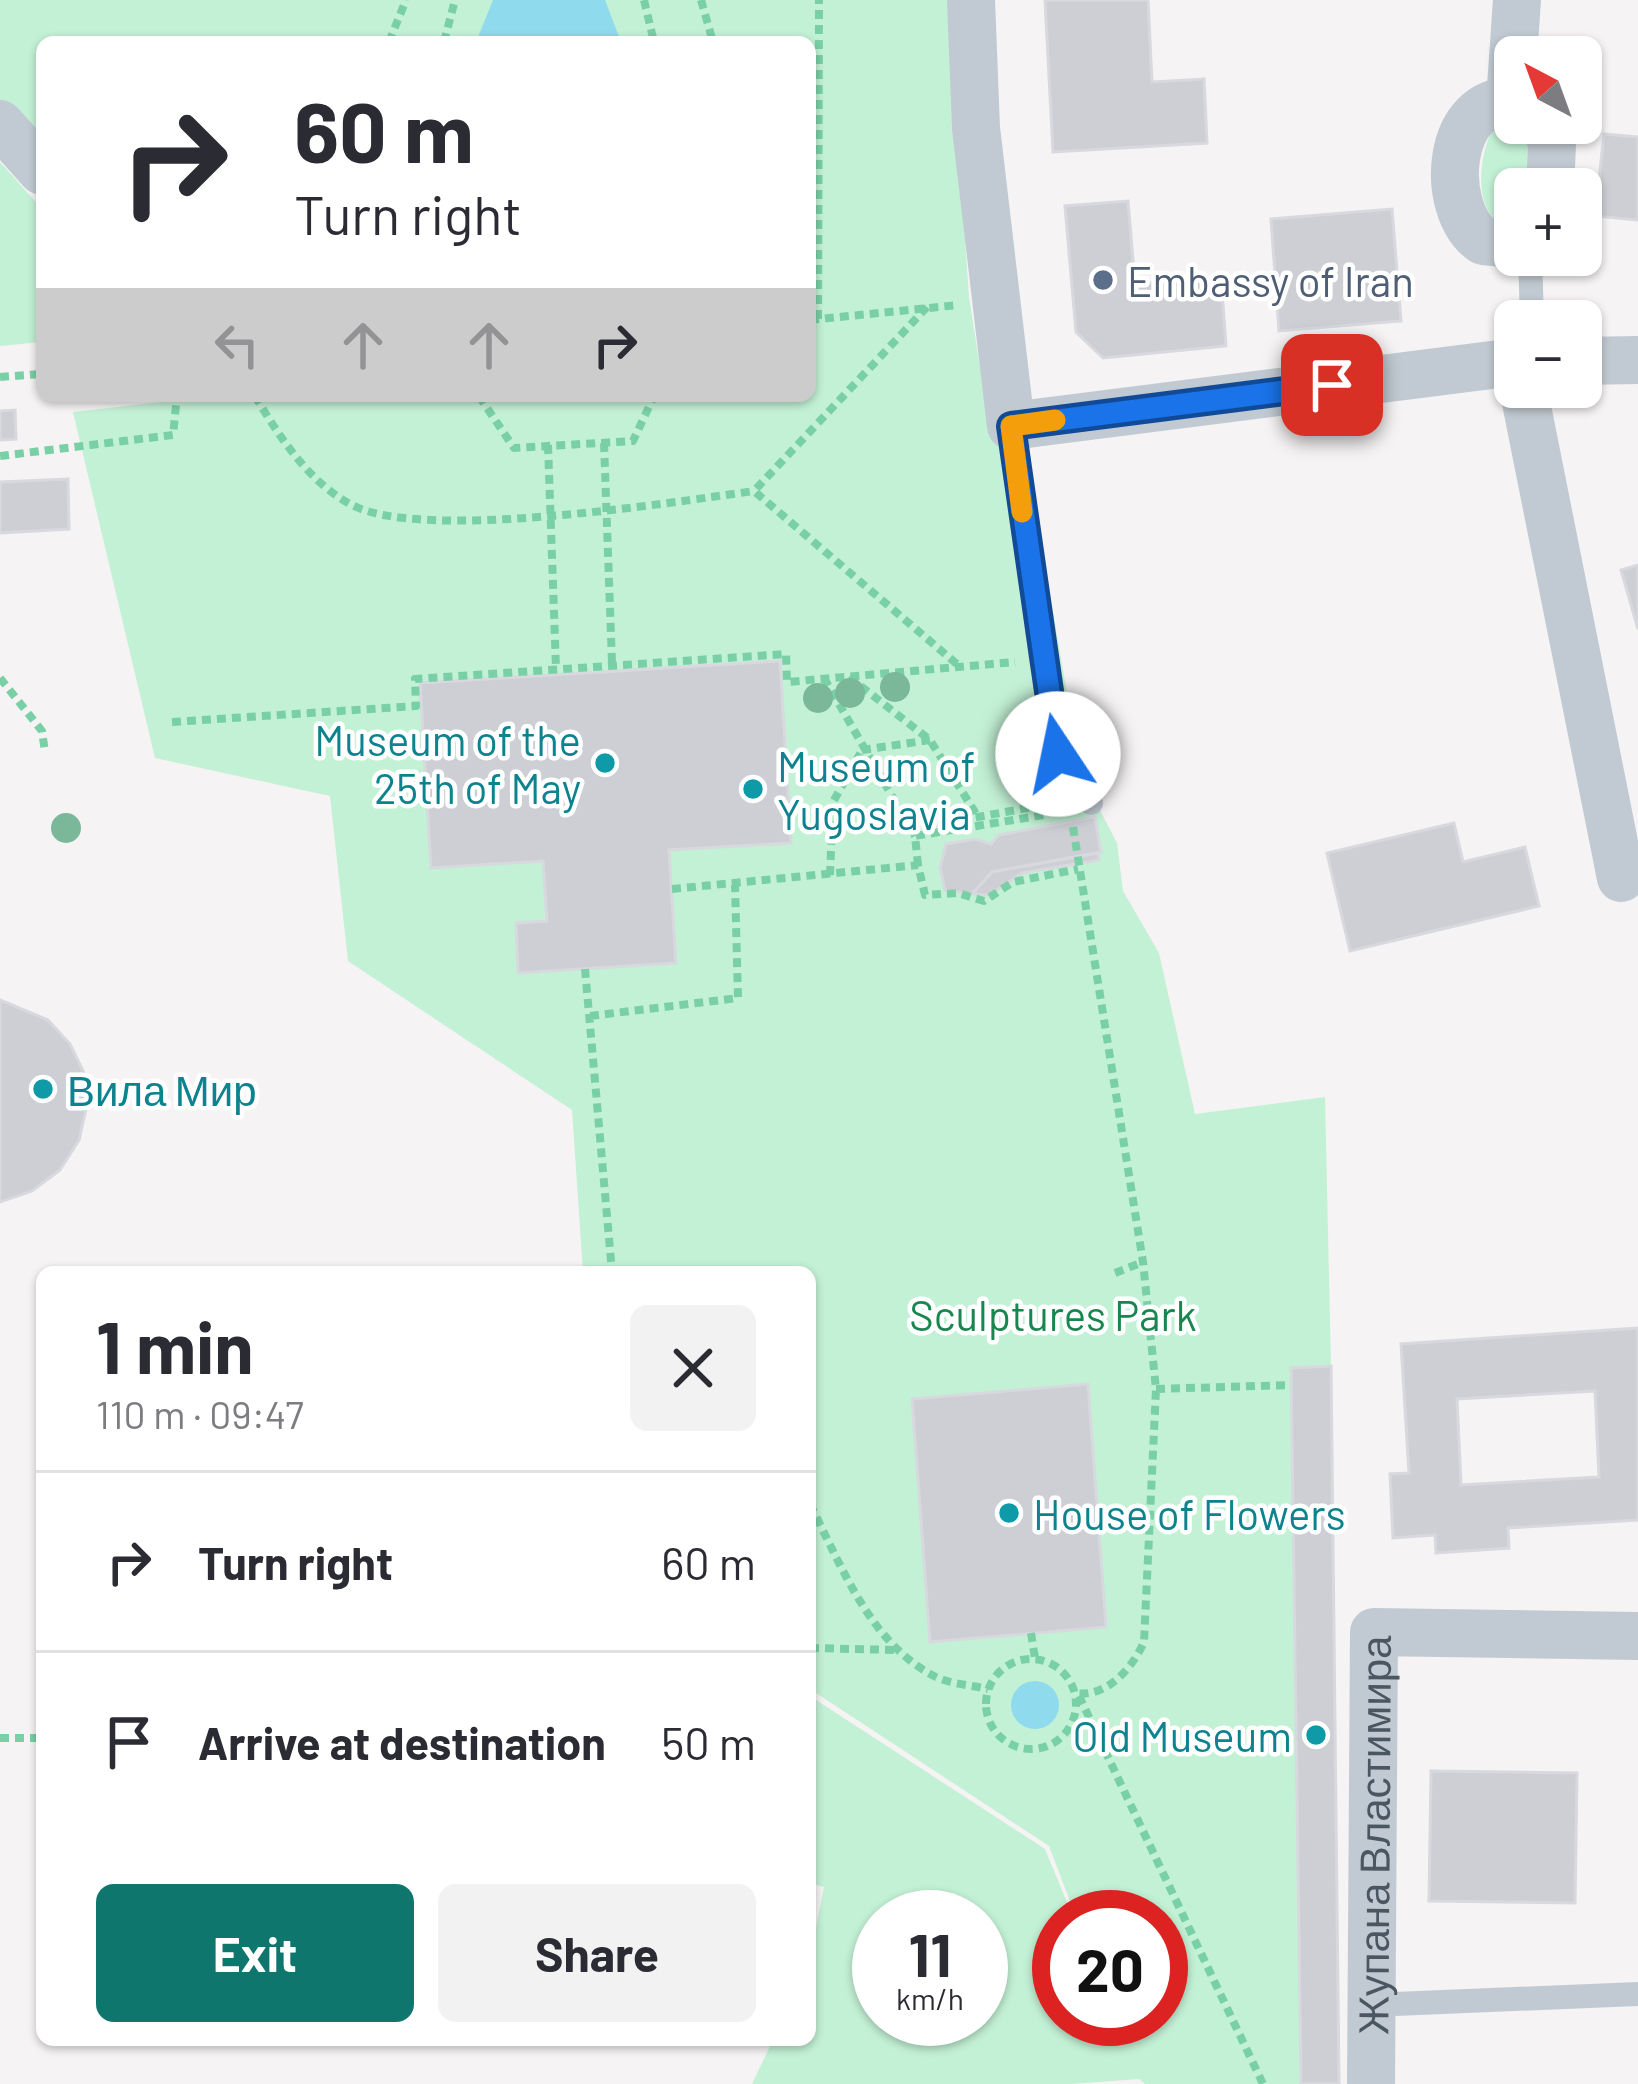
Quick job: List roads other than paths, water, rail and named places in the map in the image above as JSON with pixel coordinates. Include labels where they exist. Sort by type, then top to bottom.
[{"type":"street","points":[[971,0],[976,128],[1011,426],[1494,365]]},
{"type":"street","points":[[1517,0],[1519,36]]},
{"type":"street","points":[[1494,102],[1467,120],[1460,135],[1456,202],[1469,231],[1494,242]]},
{"type":"street","points":[[0,124],[36,164]]},
{"type":"street","points":[[1602,361],[1638,360]]},
{"type":"street","points":[[1527,408],[1621,878]]},
{"type":"street","name":"Жупана Властимира","points":[[1371,2084],[1374,1632],[1638,1636]]},
{"type":"lane","points":[[1011,426],[1041,660],[1069,807]]},
{"type":"lane","points":[[1371,2006],[1638,1994]]},
{"type":"water","points":[[493,0],[605,0],[619,36],[478,36]]},
{"type":"water","points":[[1035,1681],[1052,1688],[1059,1705],[1052,1722],[1035,1729],[1018,1722],[1011,1705],[1018,1688]]},
{"type":"place","name":"Embassy of Iran","points":[[1103,280]]},
{"type":"place","name":"Museum of the 25th of May","points":[[605,763]]},
{"type":"place","name":"Museum of Yugoslavia","points":[[753,789]]},
{"type":"place","name":"Вила Мир","points":[[43,1089]]},
{"type":"place","name":"House of Flowers","points":[[1009,1513]]},
{"type":"place","name":"Old Museum","points":[[1316,1735]]},
{"type":"park label","name":"Sculptures Park","points":[[1053,1314]]}]
